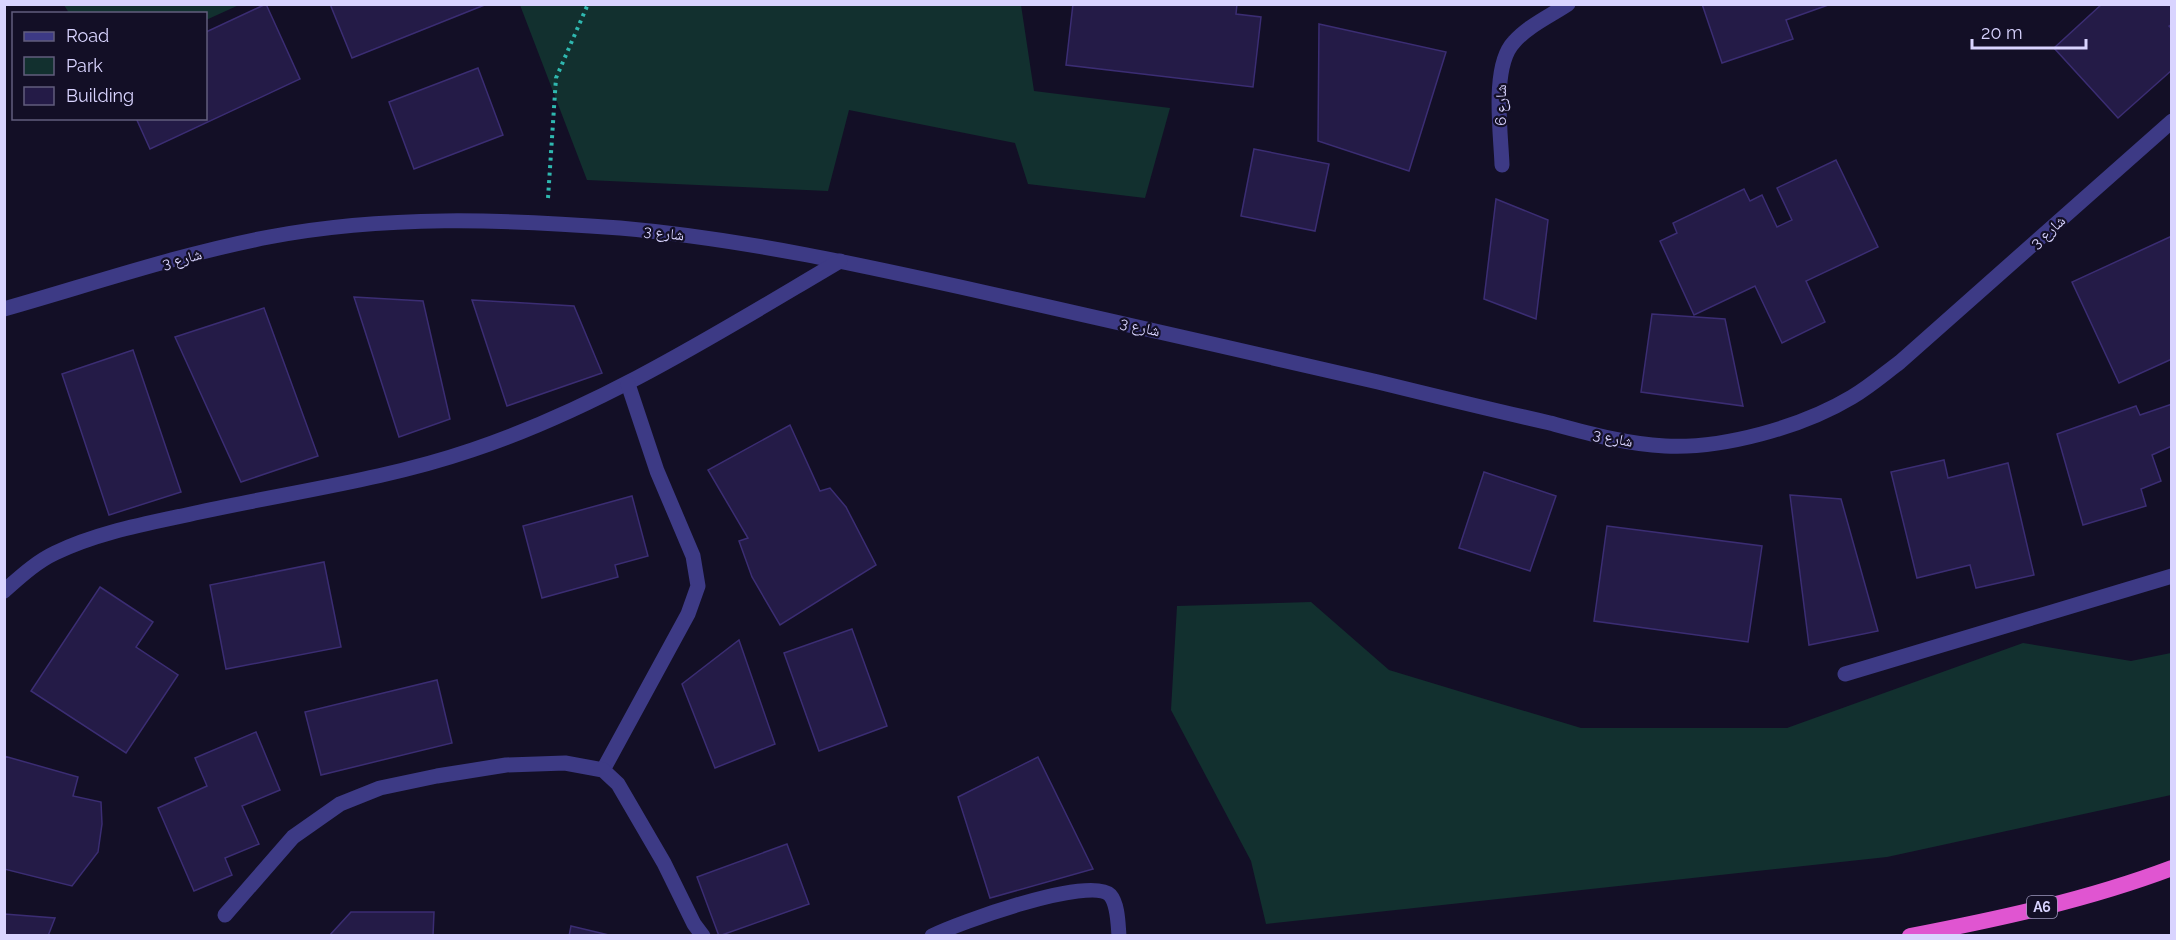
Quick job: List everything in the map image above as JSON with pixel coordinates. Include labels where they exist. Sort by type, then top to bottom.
[{"type":"highway","name":"A6","points":[[1910,936],[1976,924],[2031,910],[2172,868]]},
{"type":"street","name":"شارع 6","points":[[1502,165],[1499,90],[1505,56],[1513,42],[1568,4]]},
{"type":"street","name":"شارع 3","points":[[4,309],[196,254],[269,237],[342,226],[406,222],[546,223],[714,239],[840,261],[1233,348],[1633,443],[1667,446],[1693,445],[1767,432],[1819,414],[1853,396],[1900,362],[2172,121]]},
{"type":"street","points":[[4,591],[22,574],[56,552],[101,535],[268,497],[382,476],[503,440],[628,384],[840,261]]},
{"type":"street","points":[[603,770],[688,614],[698,586],[693,556],[657,471],[628,384]]},
{"type":"street","points":[[1845,674],[2172,576]]},
{"type":"street","points":[[225,915],[293,837],[340,804],[380,788],[437,776],[506,765],[565,764],[603,770],[618,784],[664,863],[694,924],[703,936]]},
{"type":"street","points":[[932,936],[958,923],[1065,892],[1093,889],[1109,894],[1114,901],[1119,936]]},
{"type":"path","points":[[546,223],[556,78],[588,4]]},
{"type":"green space","points":[[64,5],[239,5],[207,20],[207,12],[68,12]]},
{"type":"green space","points":[[520,5],[1021,5],[1034,91],[1170,108],[1145,198],[1028,184],[1015,143],[849,110],[828,191],[587,180]]},
{"type":"green space","points":[[1311,602],[1389,670],[1581,728],[1787,728],[2023,643],[2131,661],[2171,653],[2171,795],[1887,857],[1266,924],[1251,861],[1171,710],[1177,606]]},
{"type":"building","points":[[266,4],[300,79],[150,149],[137,120],[207,120],[207,32]]},
{"type":"building","points":[[330,4],[487,4],[352,58]]},
{"type":"building","points":[[1073,4],[1237,4],[1236,14],[1261,17],[1253,87],[1066,65]]},
{"type":"building","points":[[1702,4],[1831,4],[1786,20],[1793,39],[1722,63]]},
{"type":"building","points":[[2102,4],[2172,4],[2172,24],[2169,26],[2172,29],[2172,70],[2118,118],[2054,48]]},
{"type":"building","points":[[1319,24],[1446,52],[1409,171],[1318,141]]},
{"type":"building","points":[[478,68],[503,135],[414,169],[389,102]]},
{"type":"building","points":[[1254,149],[1329,164],[1315,231],[1241,216]]},
{"type":"building","points":[[1836,160],[1878,247],[1806,281],[1825,322],[1782,343],[1755,286],[1694,315],[1660,241],[1677,233],[1673,223],[1744,189],[1750,201],[1762,195],[1777,227],[1792,220],[1777,188]]},
{"type":"building","points":[[1496,199],[1548,220],[1536,319],[1484,299]]},
{"type":"building","points":[[2172,236],[2172,359],[2119,383],[2072,282]]},
{"type":"building","points":[[354,297],[423,301],[450,419],[399,437]]},
{"type":"building","points":[[472,300],[574,306],[602,373],[507,406]]},
{"type":"building","points":[[264,308],[318,456],[241,482],[175,337]]},
{"type":"building","points":[[1652,314],[1725,319],[1743,406],[1641,392]]},
{"type":"building","points":[[133,350],[181,492],[109,515],[62,374]]},
{"type":"building","points":[[2172,404],[2172,446],[2152,455],[2161,481],[2141,489],[2146,506],[2083,525],[2057,434],[2136,406],[2140,415]]},
{"type":"building","points":[[790,425],[820,491],[830,488],[846,507],[876,565],[780,625],[752,577],[739,541],[748,538],[708,470]]},
{"type":"building","points":[[1944,460],[1948,478],[2008,463],[2034,575],[1976,588],[1970,565],[1917,578],[1891,472]]},
{"type":"building","points":[[1484,472],[1556,496],[1530,571],[1459,548]]},
{"type":"building","points":[[1790,495],[1841,499],[1878,631],[1809,645]]},
{"type":"building","points":[[632,496],[648,556],[615,565],[618,577],[542,598],[523,526]]},
{"type":"building","points":[[1607,526],[1762,546],[1748,642],[1594,621]]},
{"type":"building","points":[[324,562],[341,647],[226,669],[210,585]]},
{"type":"building","points":[[100,587],[153,622],[136,647],[178,675],[126,753],[31,691]]},
{"type":"building","points":[[852,629],[887,726],[819,751],[784,653]]},
{"type":"building","points":[[739,640],[775,744],[715,768],[682,684]]},
{"type":"building","points":[[437,680],[452,743],[321,775],[305,712]]},
{"type":"building","points":[[256,732],[280,790],[242,806],[259,844],[225,858],[232,875],[194,891],[158,808],[207,786],[195,758]]},
{"type":"building","points":[[4,756],[78,777],[73,796],[101,802],[102,824],[98,852],[72,886],[4,869]]},
{"type":"building","points":[[1038,757],[1093,869],[990,898],[958,797]]},
{"type":"building","points":[[787,844],[809,904],[719,936],[697,877]]},
{"type":"building","points":[[351,912],[434,912],[433,936],[329,936]]},
{"type":"building","points":[[4,914],[55,918],[48,936],[4,936]]},
{"type":"building","points":[[571,926],[613,936],[569,936]]}]
